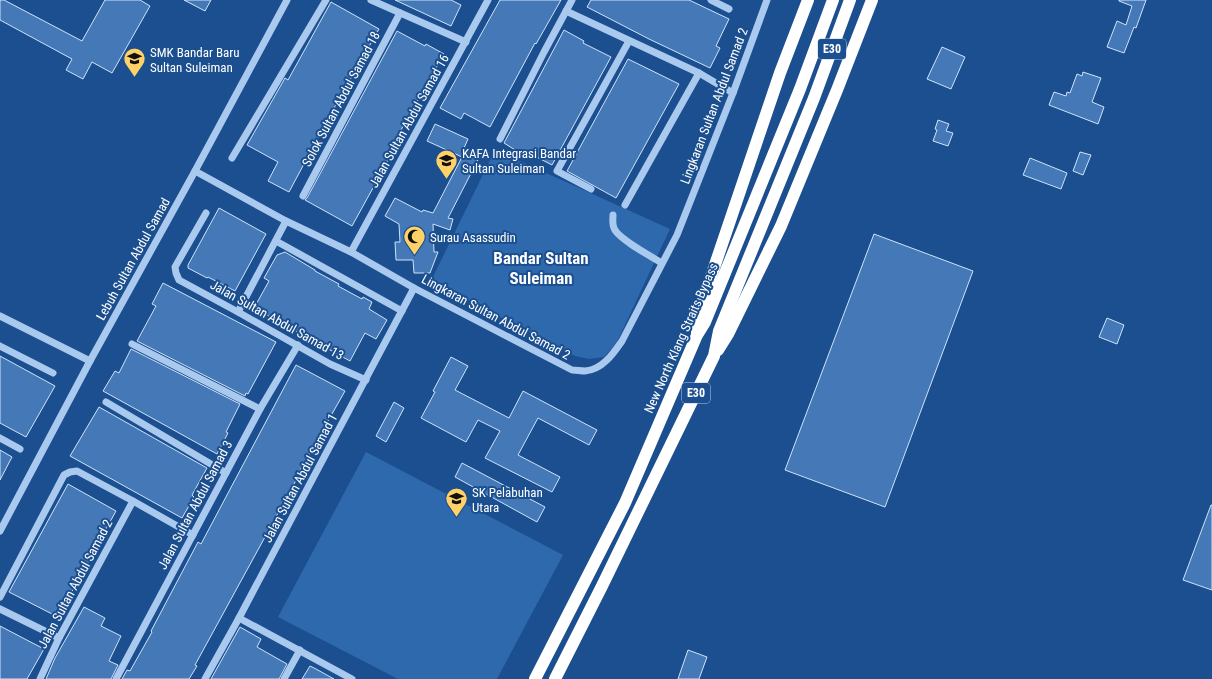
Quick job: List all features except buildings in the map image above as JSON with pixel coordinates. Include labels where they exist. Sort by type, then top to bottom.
[{"type":"highway","points":[[697,335],[697,318],[780,73],[808,0]]},
{"type":"highway","name":"New North Klang Straits Bypass","points":[[535,679],[625,503],[697,335],[705,322],[800,89],[833,0]]},
{"type":"highway","name":"E30","points":[[555,679],[714,356],[719,331],[814,98],[850,0]]},
{"type":"highway","points":[[714,356],[728,334],[781,226],[872,0]]},
{"type":"street","name":"Lebuh Sultan Abdul Samad","points":[[0,531],[287,0]]},
{"type":"street","points":[[232,158],[326,0]]},
{"type":"street","points":[[371,0],[466,42]]},
{"type":"street","name":"Jalan Sultan Abdul Samad 16","points":[[351,252],[488,0]]},
{"type":"street","points":[[500,139],[572,0]]},
{"type":"street","points":[[711,0],[730,9]]},
{"type":"street","name":"Lingkaran Sultan Abdul Samad 2","points":[[195,171],[286,221],[351,252],[414,288],[572,370],[586,371],[599,366],[611,356],[622,341],[677,235],[733,93],[767,0]]},
{"type":"street","points":[[566,11],[699,73],[733,93]]},
{"type":"street","name":"Solok Sultan Abdul Samad 18","points":[[303,196],[400,13]]},
{"type":"street","points":[[591,189],[557,171],[629,41]]},
{"type":"street","points":[[624,205],[699,73]]},
{"type":"street","name":"Jalan Sultan Abdul Samad 13","points":[[206,213],[175,267],[179,280],[330,364],[366,380]]},
{"type":"street","points":[[613,215],[614,228],[618,234],[662,263]]},
{"type":"street","points":[[238,312],[286,221]]},
{"type":"street","points":[[276,241],[402,311]]},
{"type":"street","name":"Jalan Sultan Abdul Samad 1","points":[[205,679],[239,618],[414,288]]},
{"type":"street","points":[[0,316],[90,362]]},
{"type":"street","points":[[132,344],[260,409]]},
{"type":"street","name":"Jalan Sultan Abdul Samad 3","points":[[116,679],[260,409],[298,345]]},
{"type":"street","points":[[0,346],[53,373]]},
{"type":"street","points":[[106,402],[226,473]]},
{"type":"street","points":[[0,438],[20,449]]},
{"type":"street","points":[[0,597],[64,475],[70,472],[77,472],[133,501],[193,535]]},
{"type":"street","name":"Jalan Sultan Abdul Samad 2","points":[[40,679],[59,638],[133,501]]},
{"type":"street","points":[[0,609],[59,638]]},
{"type":"street","points":[[239,618],[352,679]]},
{"type":"street","points":[[284,679],[300,650]]},
{"type":"shaded area","points":[[495,150],[670,229],[616,344],[604,357],[589,359],[575,356],[431,281]]},
{"type":"shaded area","points":[[366,452],[563,555],[497,679],[398,679],[278,617]]},
{"type":"place","name":"SMK Bandar Baru Sultan Suleiman","points":[[134,78]]},
{"type":"place","name":"KAFA Integrasi Bandar Sultan Suleiman","points":[[446,180]]},
{"type":"place","name":"Surau Asassudin","points":[[414,256]]},
{"type":"place","name":"SK Pelabuhan Utara","points":[[456,518]]},
{"type":"district","name":"Bandar Sultan Suleiman","points":[[541,268]]}]
